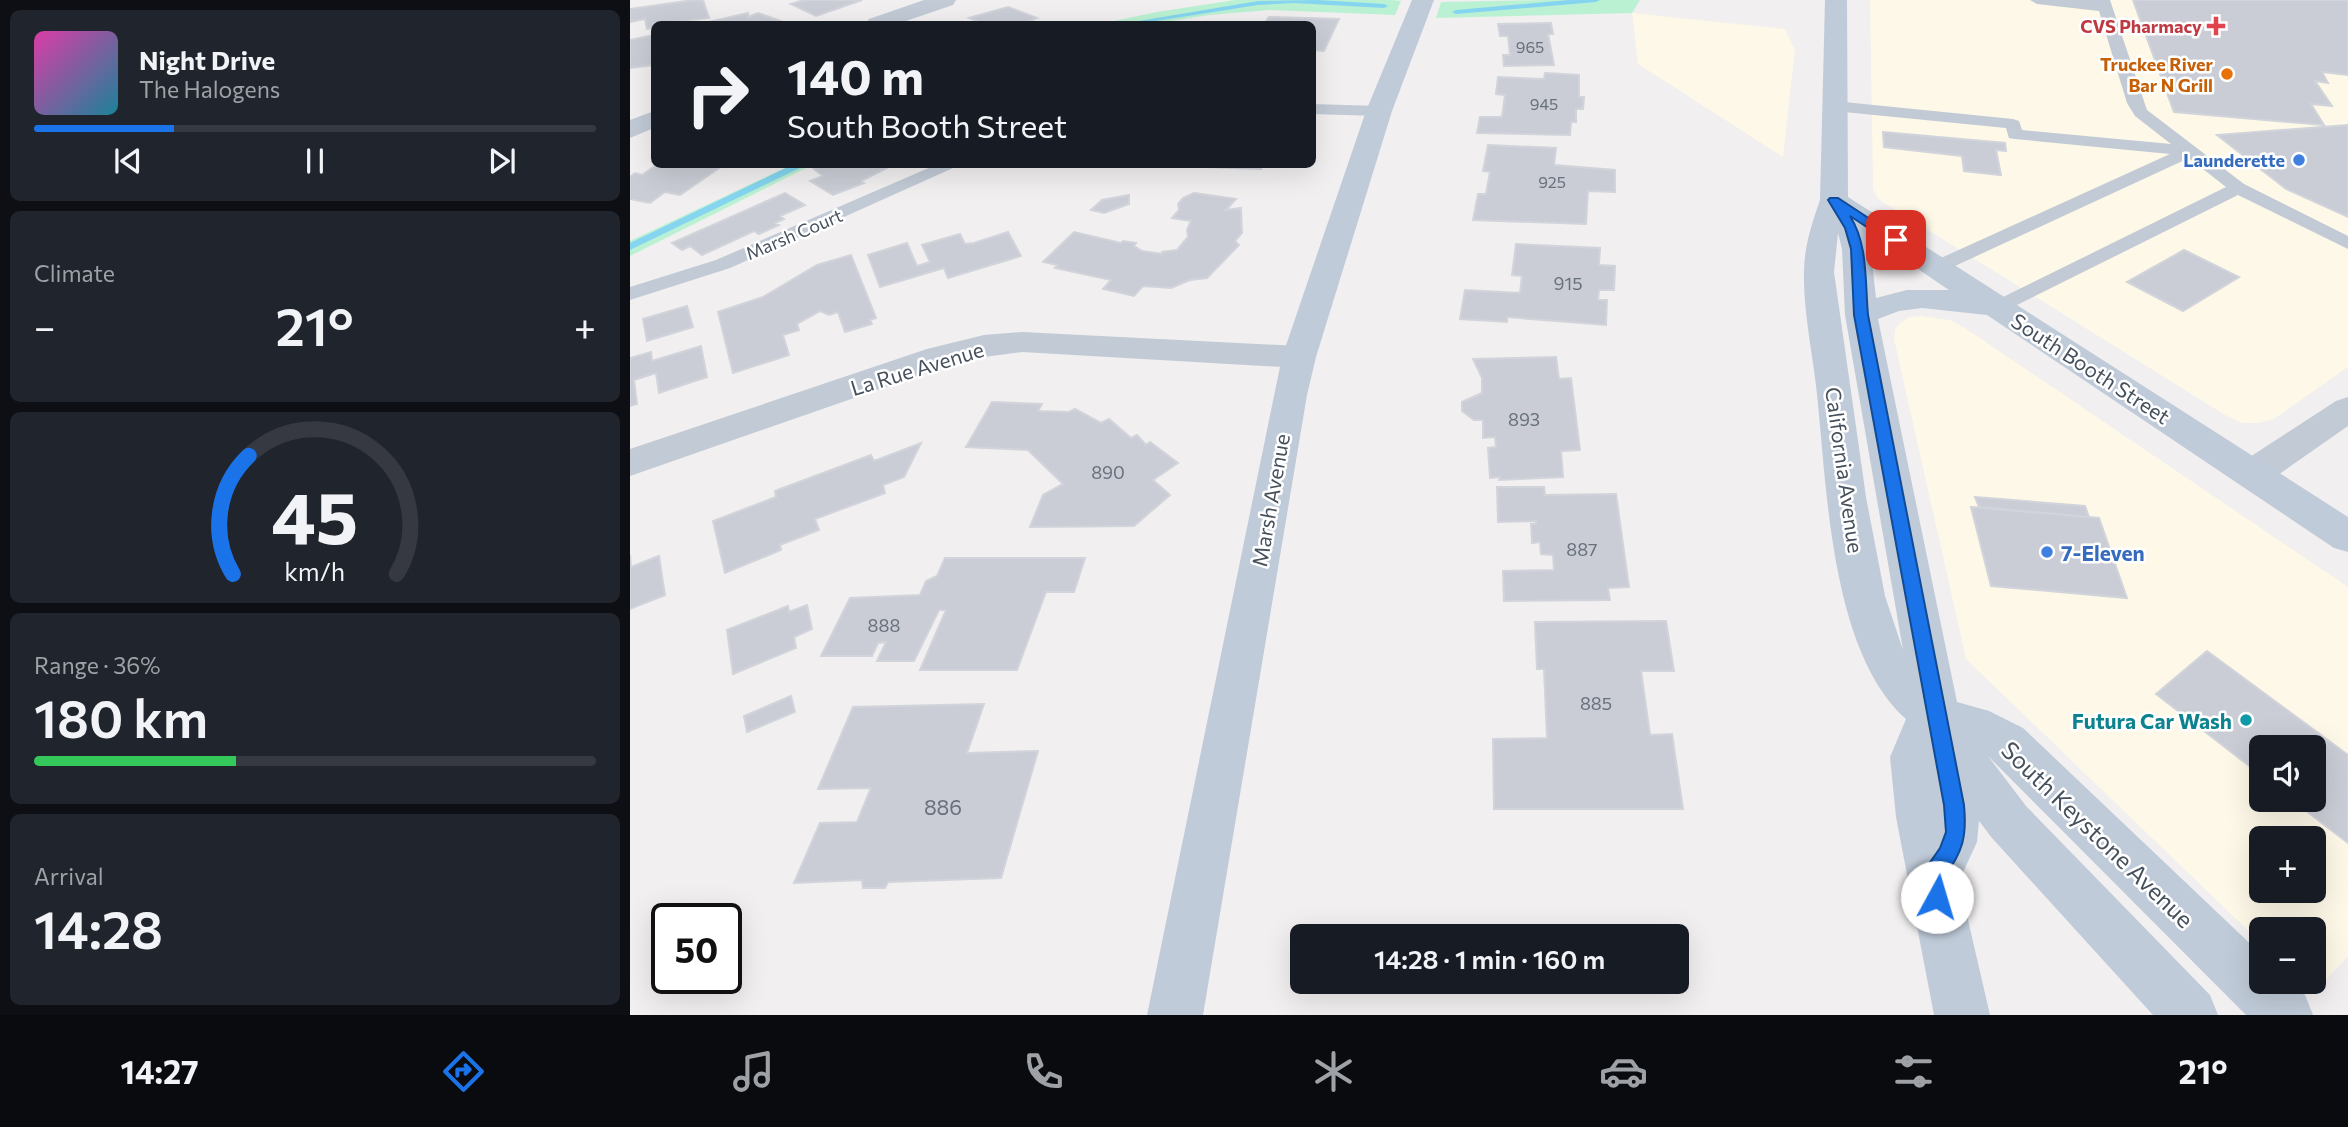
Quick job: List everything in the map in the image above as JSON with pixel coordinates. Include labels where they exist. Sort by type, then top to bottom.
[{"type":"main road","name":"Marsh Avenue","points":[[1175,1015],[1299,357],[1380,111],[1423,0]]},
{"type":"main road","name":"California Avenue","points":[[1836,0],[1834,200],[1824,231],[1819,272],[1847,497],[1864,596],[1875,635],[1890,670],[1911,696],[1936,718]]},
{"type":"main road","name":"California Avenue","points":[[1834,200],[1852,228],[1857,249],[1861,315],[1956,832],[1948,854],[1933,874],[1962,1015]]},
{"type":"main road","name":"South Booth Street","points":[[1834,200],[2348,537]]},
{"type":"main road","points":[[1861,315],[1883,303],[1906,298],[1961,300],[2001,309]]},
{"type":"main road","name":"South Keystone Avenue","points":[[1936,718],[1961,758],[2008,822],[2190,1015]]},
{"type":"main road","name":"South Keystone Avenue","points":[[1936,718],[1973,725],[2007,743],[2285,1015]]},
{"type":"street","points":[[886,21],[945,0]]},
{"type":"street","points":[[630,130],[651,120]]},
{"type":"street","name":"La Rue Avenue","points":[[630,463],[939,357],[984,346],[1021,342],[1299,357]]},
{"type":"street","points":[[2252,474],[2348,410]]},
{"type":"lane","points":[[2037,0],[2104,3],[2135,103],[2141,113],[2238,188],[2348,243]]},
{"type":"lane","points":[[1835,106],[2013,124],[2015,134],[2190,152]]},
{"type":"lane","points":[[1316,109],[1380,111]]},
{"type":"lane","points":[[1937,267],[2190,152]]},
{"type":"lane","name":"Marsh Court","points":[[630,294],[723,264],[945,168]]},
{"type":"lane","points":[[2001,309],[2238,188]]},
{"type":"shaded area","points":[[1870,0],[2348,0],[2348,367],[2274,419],[2259,423],[2242,423],[1878,199],[1873,189]]},
{"type":"shaded area","points":[[1632,13],[1785,29],[1795,50],[1783,157],[1638,64]]},
{"type":"shaded area","points":[[1921,316],[1950,320],[1965,328],[2348,587],[2348,956],[2326,980],[2326,917],[2249,917],[2249,931],[1966,659],[1894,339],[1895,329],[1909,317]]},
{"type":"green space","points":[[1235,0],[1401,1],[1395,15],[1270,10],[1172,21],[1114,21]]},
{"type":"green space","points":[[1640,0],[1632,13],[1436,18],[1441,2]]},
{"type":"green space","points":[[785,168],[806,168],[630,256],[630,241]]},
{"type":"building","points":[[703,0],[709,18],[651,21],[651,28],[647,29],[645,19],[630,22],[630,9]]},
{"type":"building","points":[[804,0],[862,0],[816,16],[791,4]]},
{"type":"building","points":[[2133,0],[2348,0],[2348,75],[2322,72],[2328,83],[2315,81],[2332,106],[2311,104],[2324,125],[2174,112]]},
{"type":"building","points":[[1008,7],[1037,18],[1030,21],[976,21],[969,18]]},
{"type":"building","points":[[748,13],[748,17],[758,13],[780,21],[713,21]]},
{"type":"building","points":[[1269,17],[1339,19],[1324,51],[1316,50],[1316,21],[1266,21]]},
{"type":"building","points":[[1551,23],[1553,34],[1548,34],[1554,65],[1504,66],[1503,55],[1510,55],[1508,36],[1500,36],[1498,24]]},
{"type":"building","points":[[651,36],[651,65],[630,68],[630,40]]},
{"type":"building","points":[[1545,73],[1579,75],[1579,97],[1584,97],[1583,109],[1576,109],[1576,122],[1571,122],[1570,135],[1477,133],[1480,117],[1502,117],[1505,95],[1496,94],[1498,77],[1544,79]]},
{"type":"building","points":[[2348,125],[2348,217],[2286,189],[2217,135]]},
{"type":"building","points":[[1883,132],[2005,143],[2006,151],[1996,150],[2001,175],[1964,171],[1962,156],[1884,147]]},
{"type":"building","points":[[1488,145],[1556,148],[1554,165],[1615,170],[1615,192],[1588,191],[1586,224],[1473,220],[1478,194],[1486,194],[1490,172],[1483,171]]},
{"type":"building","points":[[652,168],[719,168],[680,195],[665,192],[650,203],[630,199],[630,177],[635,173],[642,175]]},
{"type":"building","points":[[887,168],[861,181],[864,183],[833,195],[810,181],[823,176],[814,169]]},
{"type":"building","points":[[785,193],[805,205],[780,216],[784,219],[775,223],[779,225],[759,234],[754,231],[702,255],[690,246],[682,250],[672,243]]},
{"type":"building","points":[[1194,193],[1236,199],[1226,210],[1241,208],[1242,233],[1235,241],[1239,245],[1207,278],[1190,280],[1171,288],[1143,286],[1134,296],[1103,289],[1111,280],[1055,268],[1058,265],[1043,262],[1074,232],[1121,243],[1136,243],[1134,246],[1142,251],[1162,254],[1177,250],[1188,237],[1187,230],[1191,221],[1172,218],[1179,210],[1178,204],[1183,198]]},
{"type":"building","points":[[1129,195],[1129,204],[1104,213],[1091,210],[1102,200]]},
{"type":"building","points":[[1008,232],[1021,256],[948,278],[944,268],[880,287],[868,255],[907,243],[917,266],[930,262],[922,245],[960,234],[965,244],[974,243]]},
{"type":"building","points":[[1516,244],[1600,248],[1599,265],[1615,266],[1614,290],[1599,290],[1598,300],[1607,300],[1606,325],[1507,317],[1507,322],[1460,319],[1465,290],[1520,293],[1522,276],[1512,275]]},
{"type":"building","points":[[2184,250],[2239,277],[2183,311],[2127,282]]},
{"type":"building","points":[[851,255],[876,318],[870,320],[872,324],[845,332],[838,312],[829,315],[820,311],[797,324],[799,330],[783,335],[789,355],[733,373],[718,312],[763,297],[817,265]]},
{"type":"building","points":[[687,306],[693,327],[647,341],[643,319]]},
{"type":"building","points":[[701,346],[707,377],[659,393],[656,373],[634,380],[637,404],[630,406],[630,358],[651,352],[652,361]]},
{"type":"building","points":[[1556,357],[1559,379],[1571,378],[1580,450],[1561,451],[1563,477],[1499,480],[1500,477],[1490,478],[1488,448],[1496,447],[1495,437],[1483,438],[1483,420],[1474,420],[1462,411],[1462,402],[1482,393],[1482,378],[1473,359]]},
{"type":"building","points":[[992,402],[1042,404],[1038,411],[1069,412],[1075,409],[1101,423],[1109,419],[1131,438],[1137,435],[1146,445],[1150,442],[1178,463],[1153,480],[1170,495],[1134,526],[1030,527],[1043,495],[1063,484],[1028,450],[966,447]]},
{"type":"building","points":[[921,443],[904,477],[883,485],[885,493],[815,519],[819,530],[780,545],[781,550],[725,573],[713,521],[776,497],[775,491],[871,455],[874,461]]},
{"type":"building","points":[[1497,487],[1544,487],[1545,495],[1616,494],[1629,587],[1608,588],[1610,600],[1504,601],[1503,571],[1554,570],[1553,555],[1541,554],[1540,542],[1532,543],[1531,524],[1536,524],[1536,521],[1498,522]]},
{"type":"building","points":[[1975,497],[2085,506],[2089,517],[1979,507]]},
{"type":"building","name":"7-Eleven","points":[[1971,507],[2099,518],[2127,598],[1991,586]]},
{"type":"building","points":[[630,555],[631,567],[659,556],[665,595],[630,609]]},
{"type":"building","points":[[945,558],[1085,558],[1074,592],[1046,592],[1017,670],[920,670],[946,610],[939,610],[914,661],[877,661],[886,642],[878,643],[872,656],[821,656],[850,598],[920,595],[926,581],[937,576]]},
{"type":"building","points":[[807,605],[812,629],[794,637],[796,648],[733,674],[727,630],[788,606],[789,612]]},
{"type":"building","points":[[1666,621],[1674,671],[1641,671],[1650,735],[1672,734],[1683,809],[1494,809],[1493,739],[1547,738],[1544,669],[1537,669],[1535,622]]},
{"type":"building","name":"Futura Car Wash","points":[[2207,651],[2321,735],[2249,735],[2249,766],[2156,694]]},
{"type":"building","points":[[791,696],[795,712],[747,732],[744,716]]},
{"type":"building","points":[[984,704],[967,753],[1038,751],[1001,878],[888,882],[885,888],[863,888],[862,880],[794,883],[820,823],[857,822],[871,788],[818,789],[853,707]]},
{"type":"building","name":"Futura Car Wash","points":[[2326,739],[2348,755],[2348,843],[2308,812],[2326,812]]},
{"type":"waterway","points":[[1456,12],[1596,0]]},
{"type":"waterway","points":[[1144,21],[1258,3],[1294,1],[1384,6]]},
{"type":"waterway","points":[[630,247],[795,168]]},
{"type":"place","name":"CVS Pharmacy","points":[[2216,26]]},
{"type":"place","name":"Truckee River Bar N Grill","points":[[2227,74]]},
{"type":"place","name":"Launderette","points":[[2299,160]]},
{"type":"place","name":"7-Eleven","points":[[2047,552]]},
{"type":"place","name":"Futura Car Wash","points":[[2246,720]]},
{"type":"route","points":[[1896,240],[1834,200],[1852,228],[1857,249],[1861,315],[1954,805],[1956,832],[1948,854],[1933,874],[1937,897]]}]
